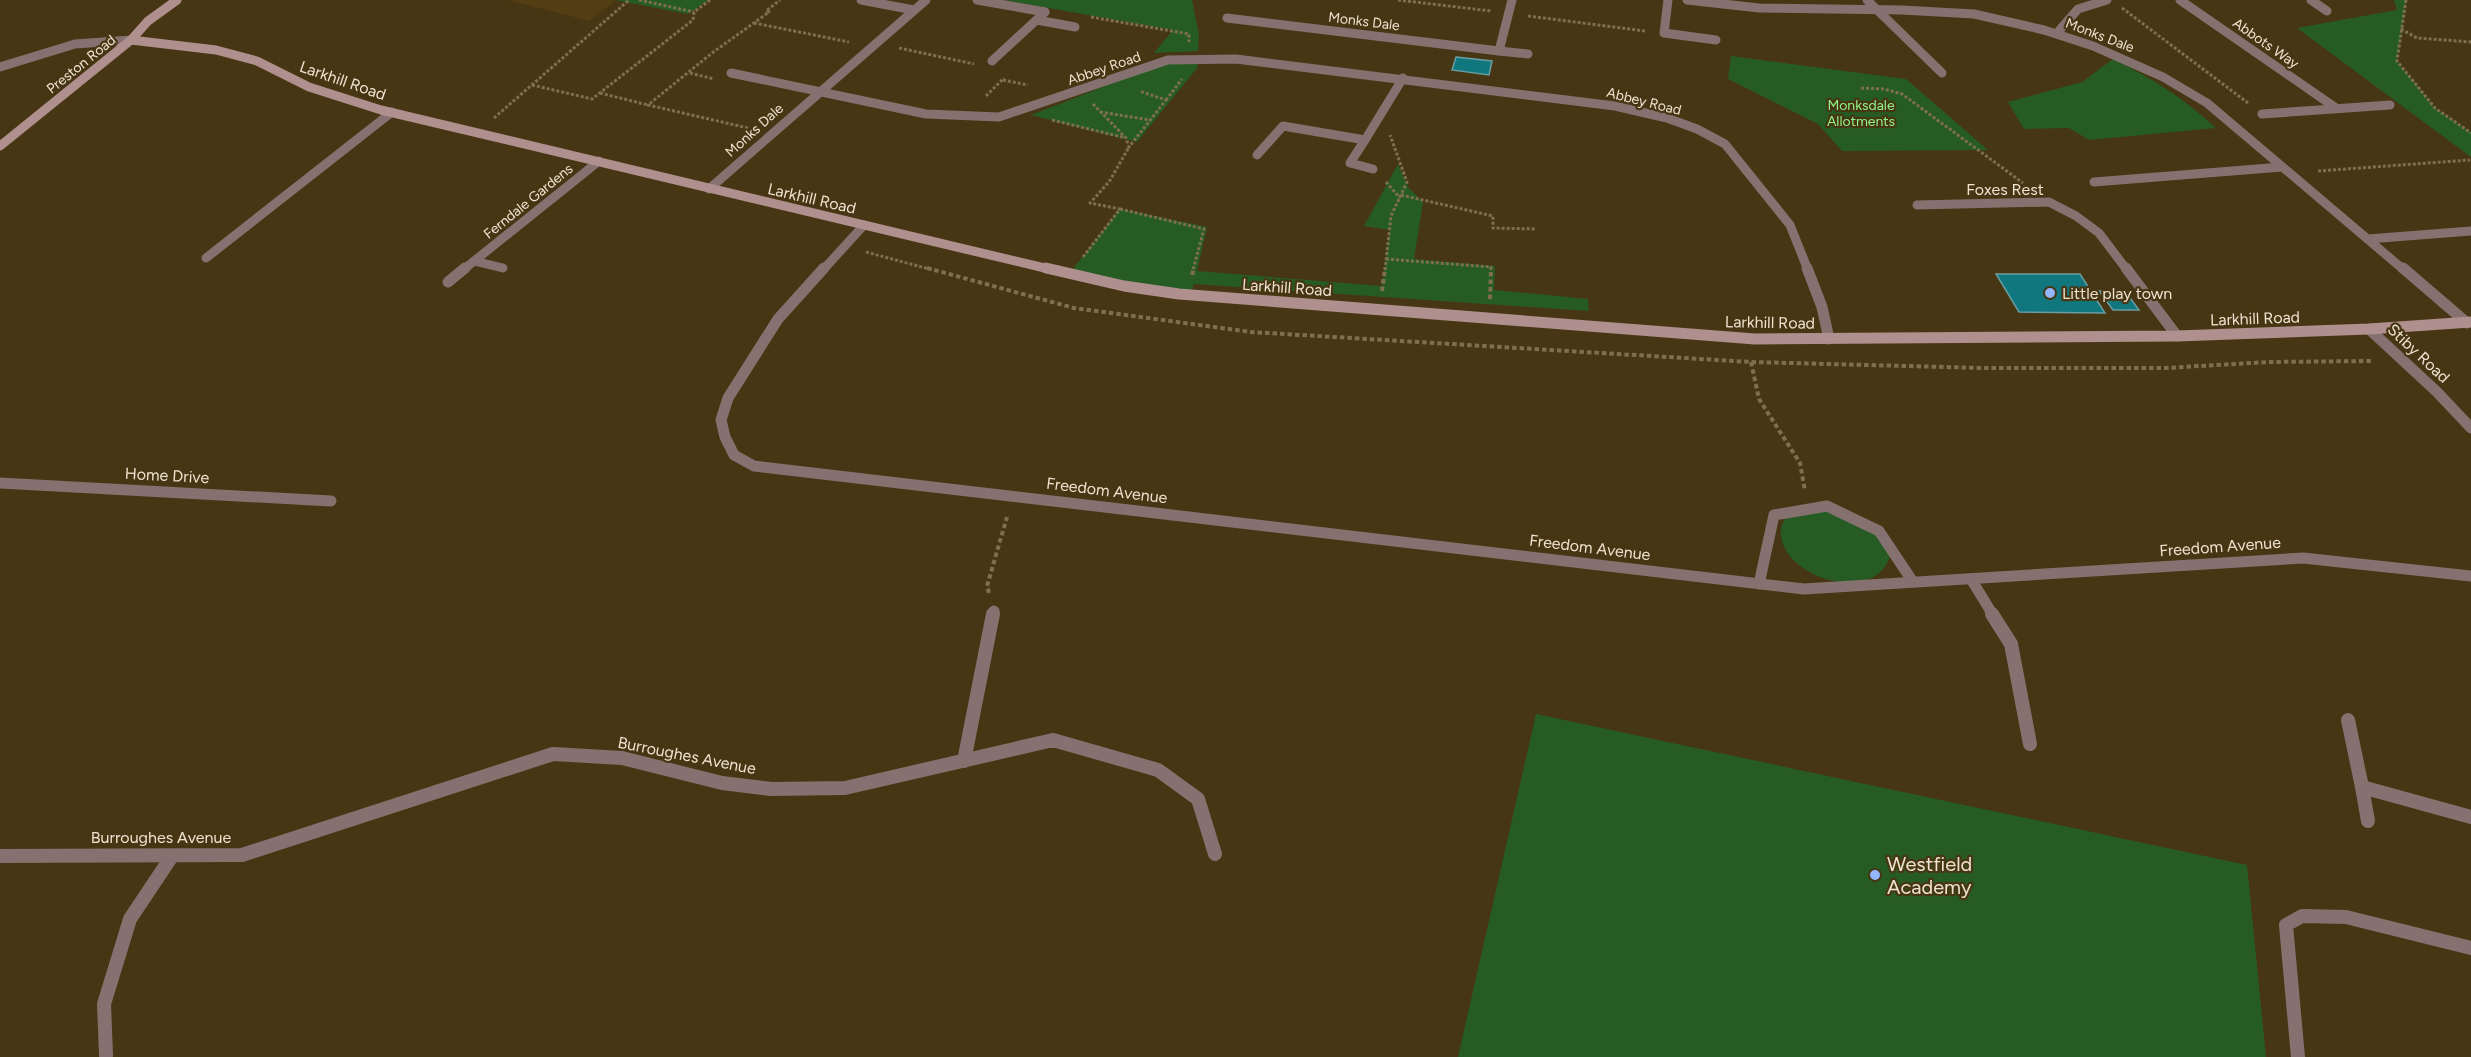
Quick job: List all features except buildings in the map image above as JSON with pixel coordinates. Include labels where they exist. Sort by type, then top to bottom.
[{"type":"street","name":"Preston Road","points":[[0,146],[131,40],[148,21],[177,0]]},
{"type":"street","points":[[861,0],[914,10]]},
{"type":"street","name":"Monks Dale","points":[[709,189],[926,0]]},
{"type":"street","points":[[977,0],[1045,12]]},
{"type":"street","points":[[1499,51],[1512,0]]},
{"type":"street","points":[[1668,0],[1664,33],[1716,40]]},
{"type":"street","name":"Monks Dale","points":[[1687,0],[1710,2],[1733,8],[1977,14],[2058,32],[2170,79],[2207,103],[2469,322]]},
{"type":"street","points":[[1866,0],[1942,73]]},
{"type":"street","points":[[2073,0],[2080,6]]},
{"type":"street","points":[[2058,32],[2070,14],[2080,6],[2107,0]]},
{"type":"street","name":"Abbots Way","points":[[2180,0],[2336,108]]},
{"type":"street","points":[[2311,0],[2327,10]]},
{"type":"street","points":[[990,64],[1045,12]]},
{"type":"street","name":"Monks Dale","points":[[1227,18],[1528,54]]},
{"type":"street","points":[[1037,20],[1075,27]]},
{"type":"street","points":[[0,67],[75,44],[131,40]]},
{"type":"street","name":"Larkhill Road","points":[[131,40],[216,50],[257,61],[309,87],[392,112],[1069,274],[1186,294],[1755,339],[2177,336],[2369,329],[2469,322]]},
{"type":"street","name":"Abbey Road","points":[[818,92],[926,114],[999,117],[1082,91],[1168,60],[1236,59],[1615,106],[1667,118],[1697,129],[1725,144],[1790,225],[1822,307],[1829,339]]},
{"type":"street","name":"Monks Dale","points":[[731,73],[818,92]]},
{"type":"street","points":[[1373,169],[1350,163],[1403,78]]},
{"type":"street","points":[[2262,114],[2390,105]]},
{"type":"street","points":[[206,258],[392,112]]},
{"type":"street","points":[[1257,155],[1283,126],[1365,140]]},
{"type":"street","name":"Ferndale Gardens","points":[[448,282],[599,161]]},
{"type":"street","points":[[2094,182],[2285,170]]},
{"type":"street","name":"Foxes Rest","points":[[1917,205],[2049,202],[2076,216],[2099,233],[2177,336]]},
{"type":"street","name":"Freedom Avenue","points":[[864,225],[778,319],[728,398],[721,420],[734,455],[754,466],[1804,589],[2303,558],[2471,576]]},
{"type":"street","points":[[2368,239],[2471,231]]},
{"type":"street","name":"Ferndale Gardens","points":[[474,261],[503,268]]},
{"type":"street","name":"Stiby Road","points":[[2369,329],[2437,392],[2471,428]]},
{"type":"street","name":"Home Drive","points":[[0,483],[332,501]]},
{"type":"street","points":[[1759,584],[1774,515],[1827,506],[1879,531],[1913,582]]},
{"type":"street","points":[[1971,579],[2011,644],[2030,744]]},
{"type":"street","points":[[964,760],[994,611]]},
{"type":"street","points":[[2348,720],[2368,821]]},
{"type":"street","name":"Burroughes Avenue","points":[[0,856],[242,855],[553,754],[622,758],[722,783],[771,789],[845,788],[1053,740],[1158,770],[1198,799],[1215,854]]},
{"type":"street","points":[[2362,787],[2471,817]]},
{"type":"street","points":[[109,1056],[105,1004],[130,919],[172,856]]},
{"type":"street","points":[[2298,1057],[2286,925],[2302,916],[2346,917],[2471,948]]},
{"type":"path","points":[[477,133],[629,0]]},
{"type":"path","points":[[639,0],[694,12]]},
{"type":"path","points":[[532,85],[592,99],[693,20],[694,12],[710,0]]},
{"type":"path","points":[[2406,0],[2397,61],[2434,108],[2471,133]]},
{"type":"path","points":[[1045,12],[1048,9],[1189,34],[1188,59]]},
{"type":"path","points":[[2124,10],[2262,114]]},
{"type":"path","points":[[754,23],[990,64],[1011,71],[966,116]]},
{"type":"path","points":[[2401,29],[2417,38],[2471,42]]},
{"type":"path","points":[[1110,81],[1166,100],[1129,147],[1109,182],[1090,203],[1204,229],[1186,294]]},
{"type":"path","points":[[1861,88],[1884,89],[1902,94],[2049,202]]},
{"type":"path","points":[[1082,91],[1099,112],[1126,138],[1129,147]]},
{"type":"path","points":[[600,93],[648,105]]},
{"type":"path","points":[[1016,112],[1126,138]]},
{"type":"path","points":[[1099,112],[1150,120]]},
{"type":"path","points":[[1376,122],[1388,131],[1407,182],[1391,216],[1380,310]]},
{"type":"path","points":[[2285,170],[2470,160]]},
{"type":"path","points":[[1401,195],[1493,216],[1493,228],[1536,229]]},
{"type":"path","points":[[1069,274],[1120,209]]},
{"type":"path","points":[[1386,259],[1491,267],[1490,318]]},
{"type":"path","points":[[1755,382],[1759,399],[1802,469]]},
{"type":"path","points":[[994,611],[987,586],[1013,495]]},
{"type":"shaded area","points":[[508,0],[616,0],[589,21]]},
{"type":"green space","points":[[615,0],[708,0],[688,14]]},
{"type":"green space","points":[[1004,0],[1192,0],[1199,35],[1198,51],[1154,53],[1173,30]]},
{"type":"green space","points":[[2394,0],[2406,0],[2397,61],[2435,108],[2471,132],[2471,157],[2297,28],[2397,10]]},
{"type":"green space","name":"Monksdale Allotments","points":[[1731,56],[1906,79],[1988,150],[1842,151],[1818,124],[1728,79]]},
{"type":"green space","points":[[1198,59],[1197,68],[1137,142],[1031,115],[1167,62]]},
{"type":"green space","points":[[2113,59],[2168,90],[2216,128],[2089,140],[2069,128],[2024,129],[2008,102],[2082,82]]},
{"type":"green space","points":[[1398,164],[1408,187],[1423,202],[1414,259],[1495,266],[1494,290],[1588,299],[1589,311],[1194,284],[1191,295],[1069,274],[1120,209],[1207,227],[1197,271],[1382,286],[1390,230],[1364,226]]},
{"type":"green space","points":[[1811,506],[1865,519],[1890,555],[1882,570],[1869,579],[1852,583],[1833,581],[1815,575],[1798,565],[1787,552],[1781,529],[1788,516]]},
{"type":"green space","name":"Westfield Academy","points":[[1536,714],[2247,865],[2266,1057],[1458,1057]]},
{"type":"place","name":"Little play town","points":[[2050,293]]},
{"type":"place","name":"Westfield Academy","points":[[1875,875]]}]
